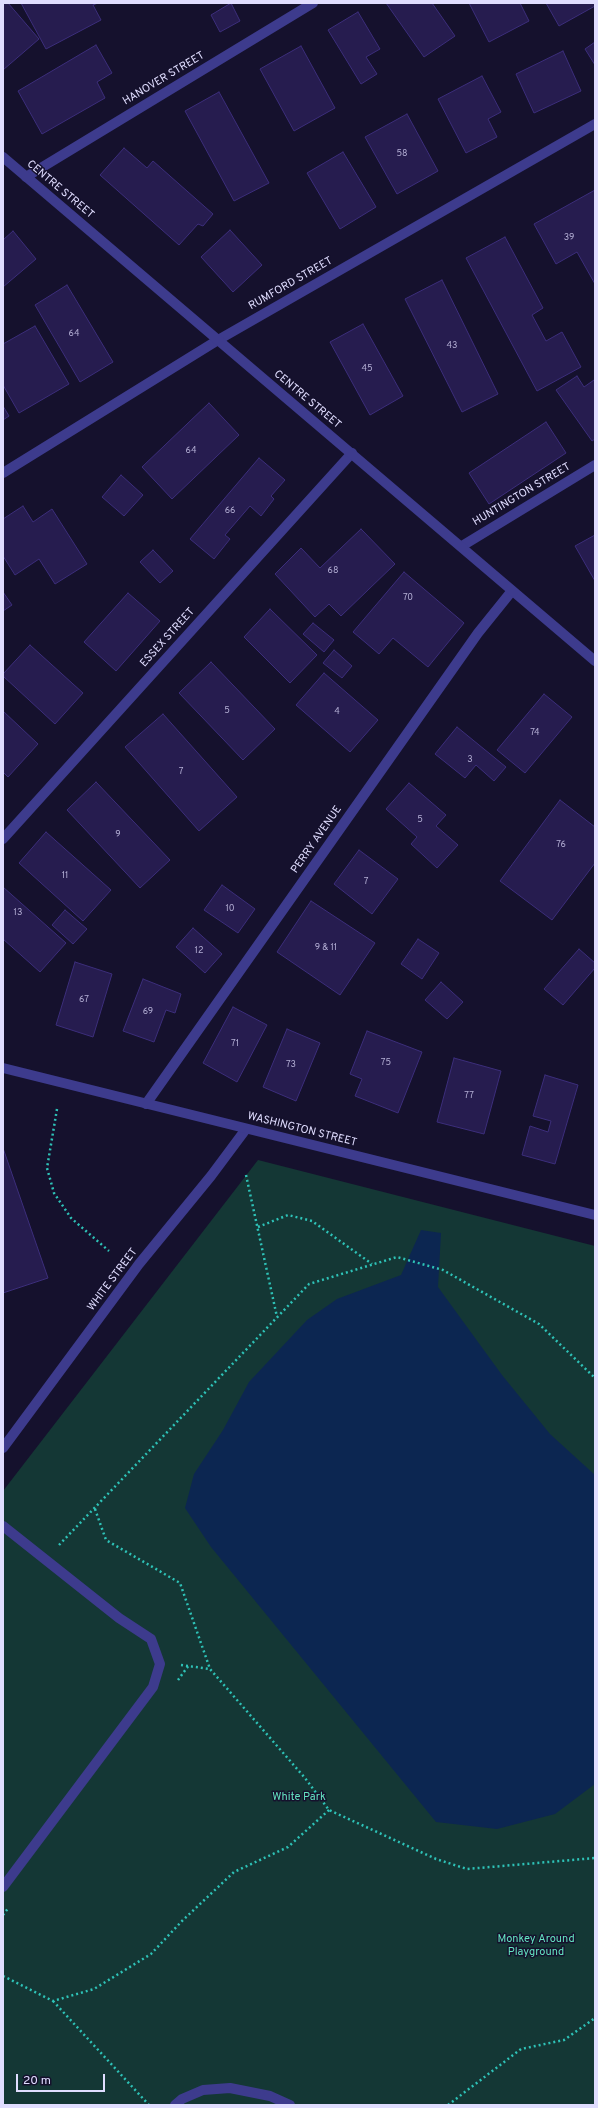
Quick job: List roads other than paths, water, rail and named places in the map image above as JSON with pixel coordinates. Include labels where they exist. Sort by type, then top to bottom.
[{"type":"street","name":"HANOVER STREET","points":[[26,177],[313,3]]},
{"type":"street","name":"RUMFORD STREET","points":[[3,473],[218,340],[595,124]]},
{"type":"street","name":"CENTRE STREET","points":[[3,157],[462,546],[511,592],[595,661]]},
{"type":"street","name":"ESSEX STREET","points":[[3,839],[352,453]]},
{"type":"street","name":"HUNTINGTON STREET","points":[[462,546],[595,465]]},
{"type":"street","name":"PERRY AVENUE","points":[[146,1104],[478,633],[511,592]]},
{"type":"street","name":"WASHINGTON STREET","points":[[3,1068],[595,1215]]},
{"type":"street","name":"WHITE STREET","points":[[3,1448],[139,1264],[211,1176],[246,1129]]},
{"type":"street","points":[[3,1526],[119,1618],[151,1639],[160,1664],[153,1687],[3,1887]]},
{"type":"street","points":[[175,2105],[182,2099],[203,2090],[230,2088],[270,2096],[290,2105]]},
{"type":"water","points":[[421,1230],[441,1233],[438,1287],[502,1375],[550,1434],[595,1475],[595,1784],[555,1814],[497,1829],[436,1822],[211,1547],[185,1508],[194,1474],[223,1430],[249,1382],[307,1320],[337,1299],[401,1275]]},
{"type":"park label","name":"White Park","points":[[299,1798]]},
{"type":"park label","name":"Monkey Around Playground","points":[[536,1946]]}]
